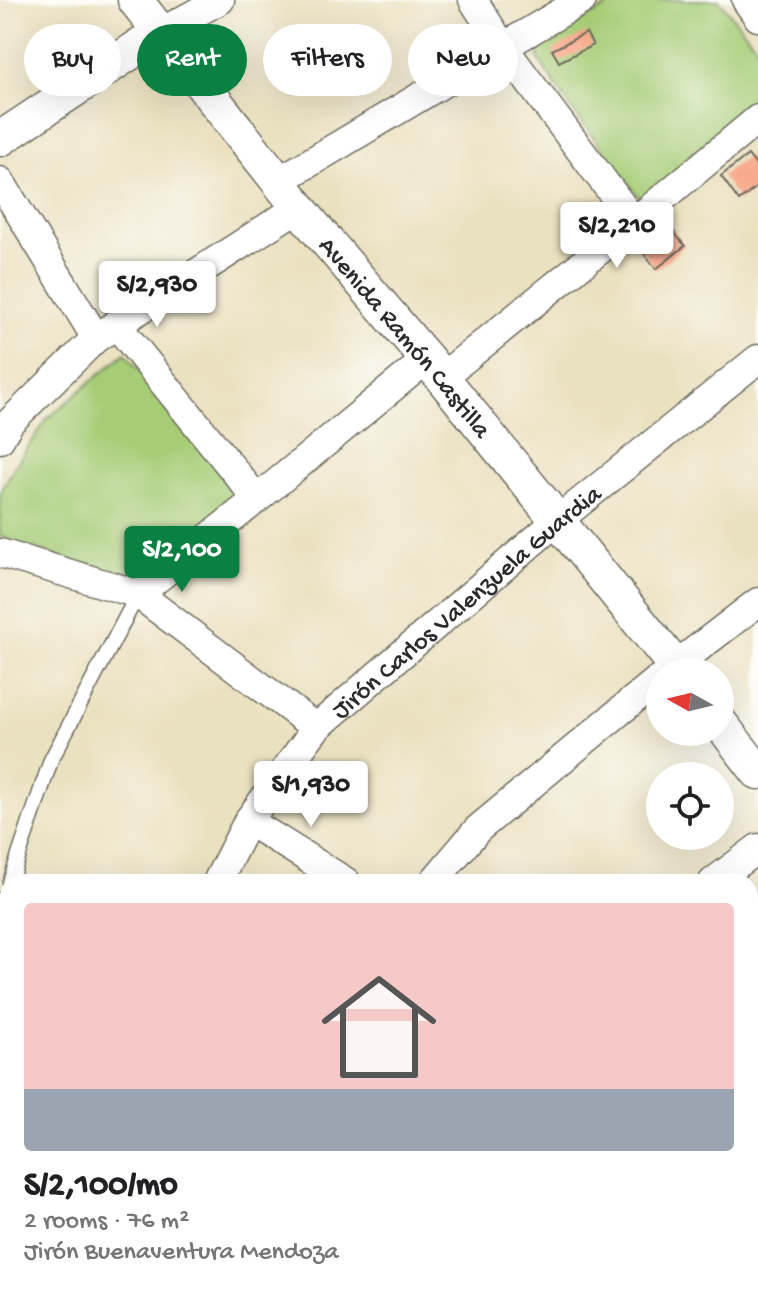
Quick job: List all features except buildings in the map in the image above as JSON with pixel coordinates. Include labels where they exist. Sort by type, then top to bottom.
[{"type":"street","name":"Avenida Ramón Castilla","points":[[135,0],[154,24]]},
{"type":"street","points":[[176,24],[220,0]]},
{"type":"street","points":[[473,0],[488,24]]},
{"type":"street","points":[[518,38],[582,0]]},
{"type":"street","points":[[746,0],[758,17]]},
{"type":"street","points":[[0,139],[137,48]]},
{"type":"street","points":[[518,67],[634,222]]},
{"type":"street","name":"Avenida Ramón Castilla","points":[[212,96],[558,520],[661,658]]},
{"type":"street","points":[[0,439],[10,422],[106,331],[289,194],[432,96]]},
{"type":"street","points":[[138,594],[257,499],[634,222],[758,119]]},
{"type":"street","points":[[0,181],[106,331],[257,499]]},
{"type":"street","name":"Jirón Carlos Valenzuela Guardia","points":[[221,874],[248,821],[316,728],[558,520],[758,359]]},
{"type":"street","points":[[0,553],[138,594],[316,728]]},
{"type":"street","points":[[688,658],[758,602]]},
{"type":"street","points":[[440,874],[478,829],[646,692]]},
{"type":"street","points":[[734,741],[758,772]]},
{"type":"street","points":[[248,821],[333,874]]},
{"type":"street","points":[[724,874],[758,848]]},
{"type":"lane","points":[[14,874],[51,760],[138,594]]},
{"type":"green space","points":[[619,0],[719,0],[758,48],[758,103],[642,201],[568,104],[538,58],[540,45]]},
{"type":"green space","points":[[125,353],[246,498],[137,583],[0,537],[0,493],[13,469],[48,418]]}]
